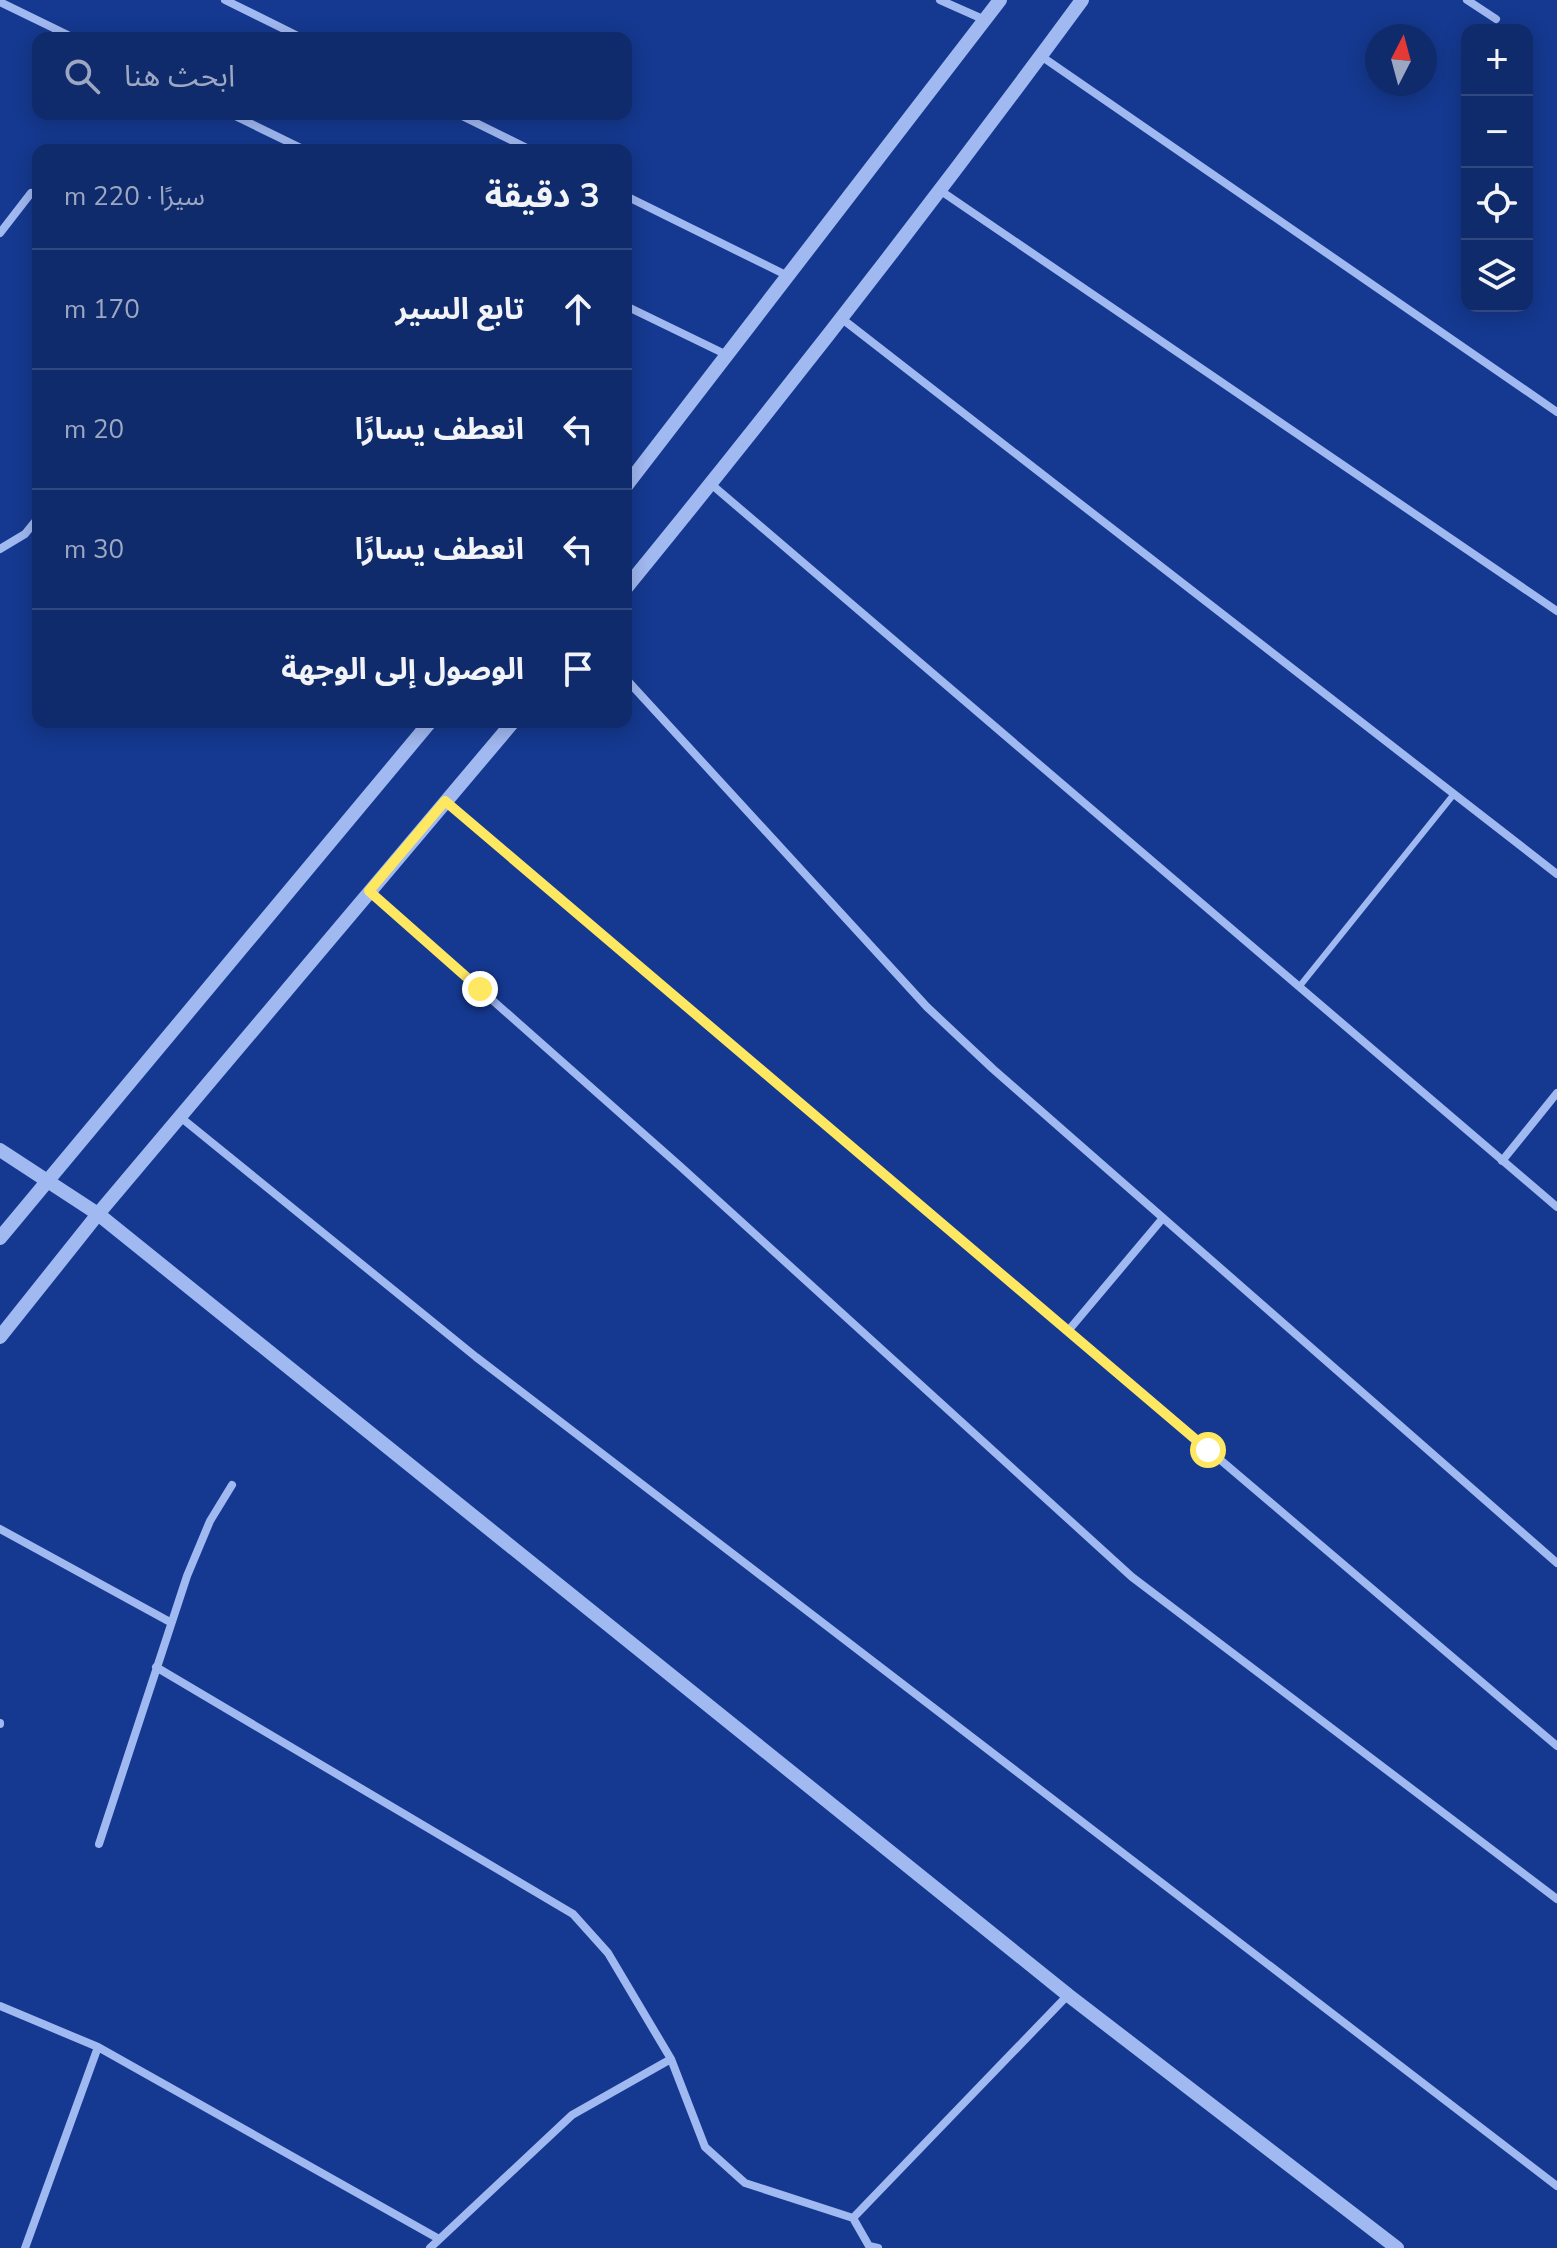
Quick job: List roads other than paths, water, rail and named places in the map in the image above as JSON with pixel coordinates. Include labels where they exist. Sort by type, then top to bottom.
[{"type":"street","points":[[225,0],[290,32]]},
{"type":"street","points":[[940,0],[985,20]]},
{"type":"street","points":[[632,478],[1000,0]]},
{"type":"street","points":[[632,581],[941,191],[1082,0]]},
{"type":"street","points":[[1467,0],[1496,19]]},
{"type":"street","points":[[0,2],[62,32]]},
{"type":"street","points":[[1041,56],[1557,412]]},
{"type":"street","points":[[243,120],[293,144]]},
{"type":"street","points":[[470,120],[519,144]]},
{"type":"street","points":[[941,191],[1557,611]]},
{"type":"street","points":[[0,233],[31,193]]},
{"type":"street","points":[[632,199],[788,276]]},
{"type":"street","points":[[632,309],[727,355]]},
{"type":"street","points":[[841,318],[1557,874]]},
{"type":"street","points":[[711,484],[1557,1207]]},
{"type":"street","points":[[0,549],[25,534],[32,525]]},
{"type":"street","points":[[632,686],[927,1007],[993,1069],[1557,1563]]},
{"type":"street","points":[[0,1238],[419,728]]},
{"type":"street","points":[[0,1337],[179,1116],[508,728]]},
{"type":"street","points":[[445,801],[1557,1746]]},
{"type":"street","points":[[369,891],[693,1177],[1132,1577],[1557,1899]]},
{"type":"street","points":[[1502,1161],[1557,1093]]},
{"type":"street","points":[[179,1116],[476,1357],[1557,2186]]},
{"type":"street","points":[[0,1150],[98,1214],[1068,1995],[1397,2248]]},
{"type":"street","points":[[1068,1331],[1163,1218]]},
{"type":"street","points":[[99,1844],[170,1622],[210,1521],[232,1485]]},
{"type":"street","points":[[0,1529],[170,1622]]},
{"type":"street","points":[[156,1667],[573,1914],[608,1953],[671,2059],[705,2147],[745,2183],[853,2218],[871,2247]]},
{"type":"street","points":[[853,2218],[1068,1995]]},
{"type":"street","points":[[0,2006],[98,2047],[439,2239]]},
{"type":"street","points":[[25,2248],[98,2047]]},
{"type":"street","points":[[430,2248],[572,2115],[671,2059]]},
{"type":"lane","points":[[1299,987],[1454,794]]}]
